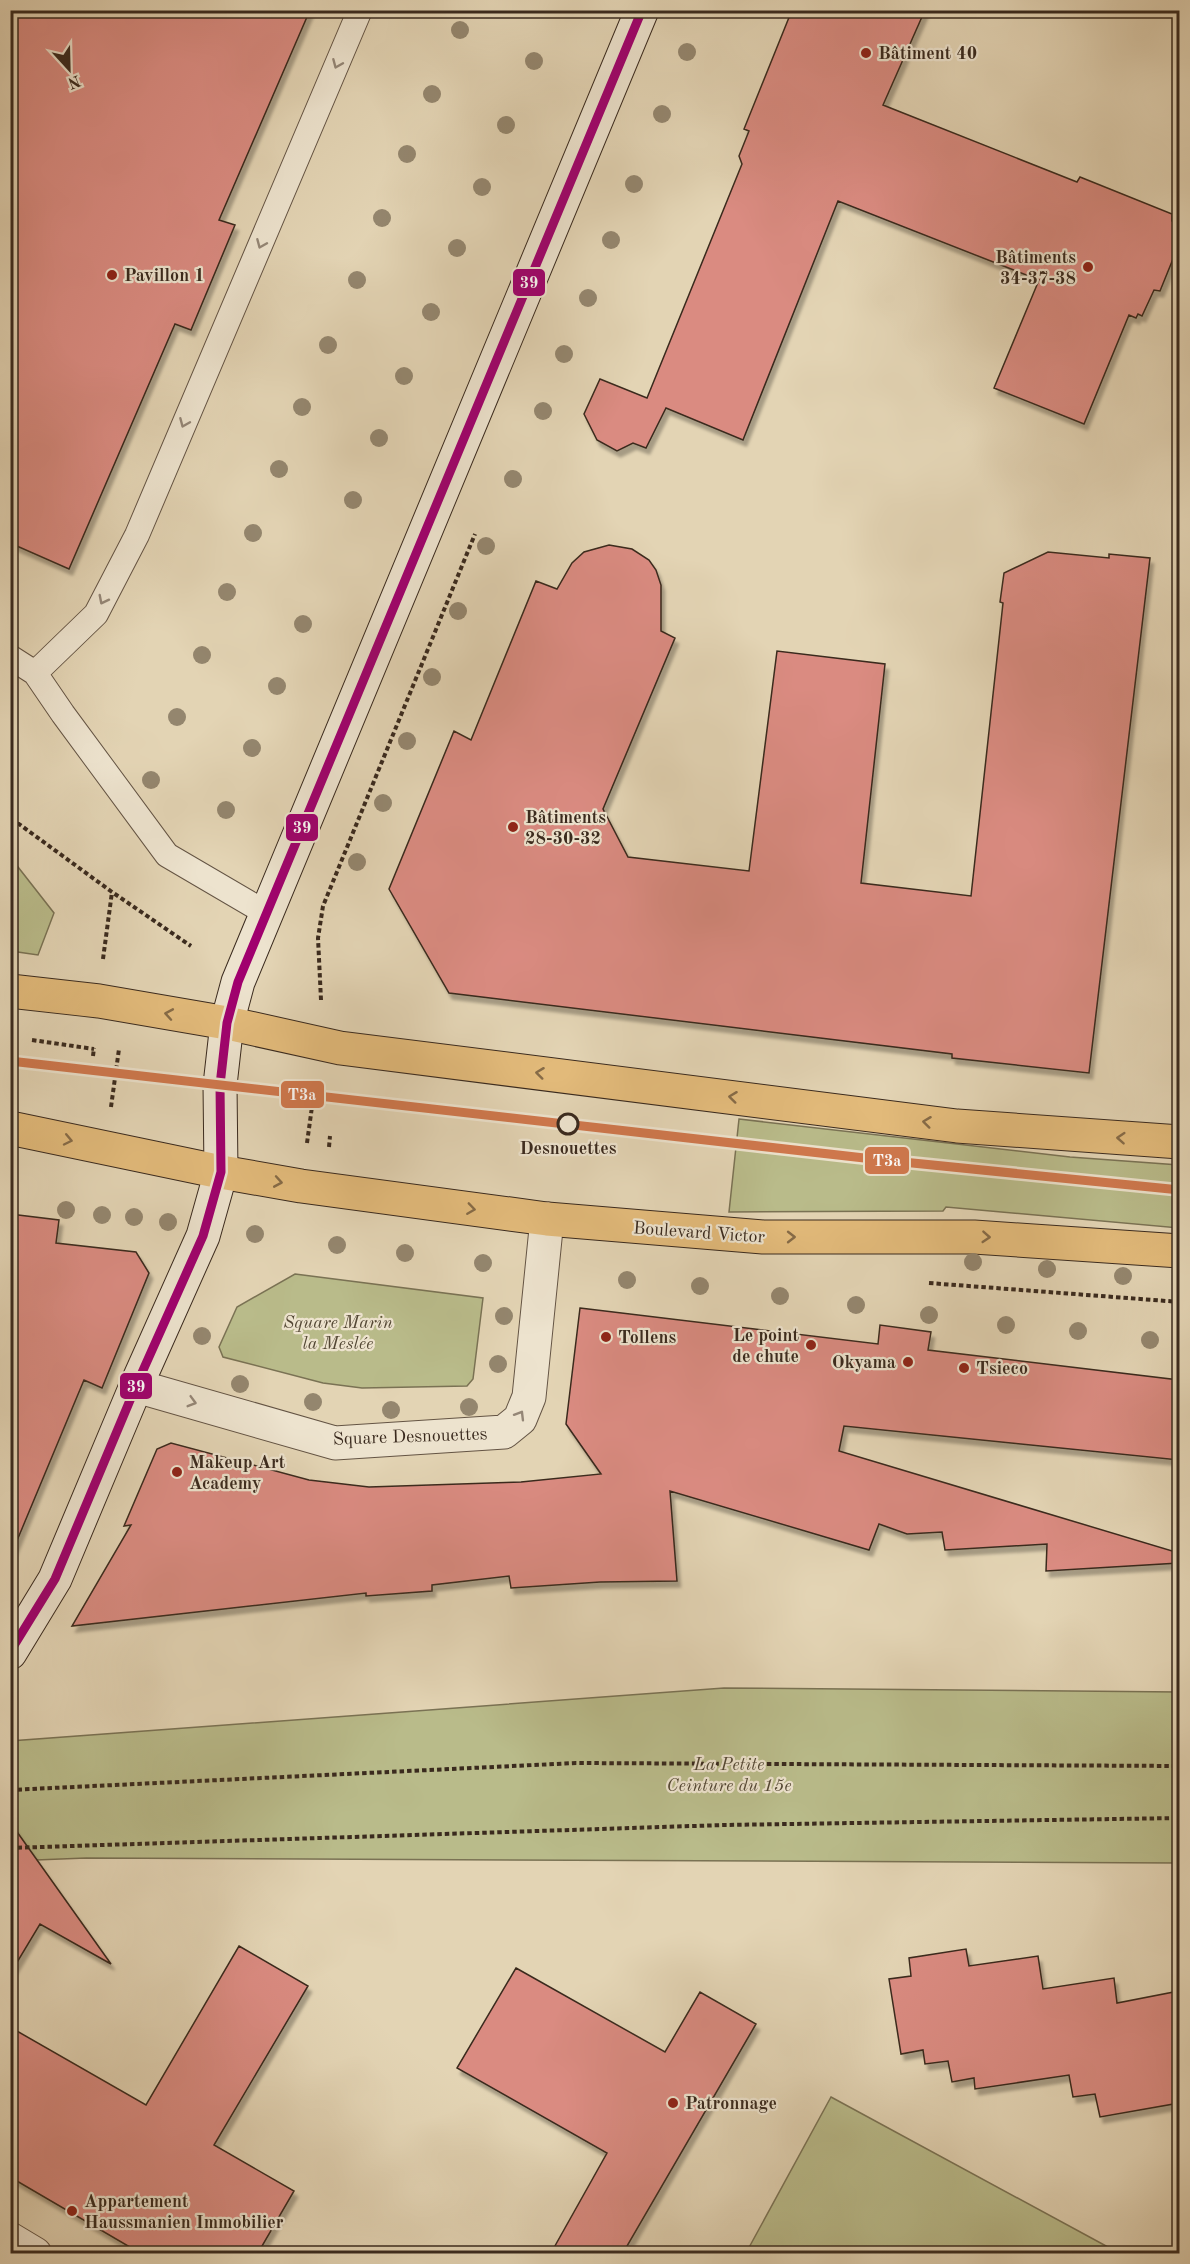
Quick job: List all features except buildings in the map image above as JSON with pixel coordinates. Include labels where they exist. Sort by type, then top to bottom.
[{"type":"main road","points":[[10,1653],[54,1580],[136,1386],[203,1236],[221,1172],[220,1084],[226,1023],[238,982],[642,10]]},
{"type":"main road","points":[[10,991],[99,1001],[226,1023],[340,1048],[957,1126],[1179,1142]]},
{"type":"main road","name":"Boulevard Victor","points":[[10,1128],[221,1172],[301,1186],[547,1219],[763,1237],[974,1237],[1179,1251]]},
{"type":"main road","name":"Square Desnouettes","points":[[136,1386],[335,1443],[504,1432],[520,1419],[529,1397],[547,1219]]},
{"type":"main road","points":[[10,2239],[35,2253]]},
{"type":"lane","points":[[35,673],[96,614],[137,535],[360,10]]},
{"type":"lane","points":[[10,657],[35,673],[167,855],[266,913]]},
{"type":"path","points":[[10,822],[19,824],[191,946]]},
{"type":"path","points":[[102,969],[112,892]]},
{"type":"path","points":[[301,1186],[320,1043],[322,1012],[318,938],[323,906]]},
{"type":"path","points":[[105,1148],[124,1006]]},
{"type":"path","points":[[28,1040],[94,1049]]},
{"type":"path","points":[[10,1790],[576,1763],[1179,1766]]},
{"type":"path","points":[[10,1848],[712,1826],[1179,1818]]},
{"type":"green space","points":[[11,858],[54,913],[38,955],[11,951]]},
{"type":"green space","points":[[739,1119],[1070,1157],[1179,1165],[1179,1228],[946,1207],[943,1211],[729,1212]]},
{"type":"green space","name":"Square Marin la Meslée","points":[[295,1274],[483,1298],[473,1379],[467,1386],[362,1388],[323,1383],[223,1357],[219,1347],[237,1307]]},
{"type":"green space","name":"La Petite Ceinture du 15e","points":[[724,1688],[1179,1692],[1179,1863],[86,1858],[11,1861],[10,1741]]},
{"type":"green space","points":[[831,2097],[1119,2253],[746,2253]]},
{"type":"transit line","name":"39","points":[[10,1652],[55,1579],[136,1386],[203,1236],[221,1172],[220,1085],[227,1023],[238,982],[642,10]]},
{"type":"transit line","name":"T3a","points":[[10,1061],[873,1159],[1180,1190]]},
{"type":"place","name":"Bâtiment 40","points":[[866,53]]},
{"type":"place","name":"Bâtiments 34-37-38","points":[[1088,267]]},
{"type":"place","name":"Pavillon 1","points":[[112,275]]},
{"type":"place","name":"Bâtiments 28-30-32","points":[[513,827]]},
{"type":"place","name":"Desnouettes","points":[[568,1124]]},
{"type":"place","name":"Tollens","points":[[606,1337]]},
{"type":"place","name":"Le point de chute","points":[[811,1345]]},
{"type":"place","name":"Okyama","points":[[908,1362]]},
{"type":"place","name":"Tsieco","points":[[964,1368]]},
{"type":"place","name":"Makeup Art Academy","points":[[177,1472]]},
{"type":"place","name":"Patronnage","points":[[673,2103]]},
{"type":"place","name":"Appartement Haussmanien Immobilier","points":[[72,2211]]}]
